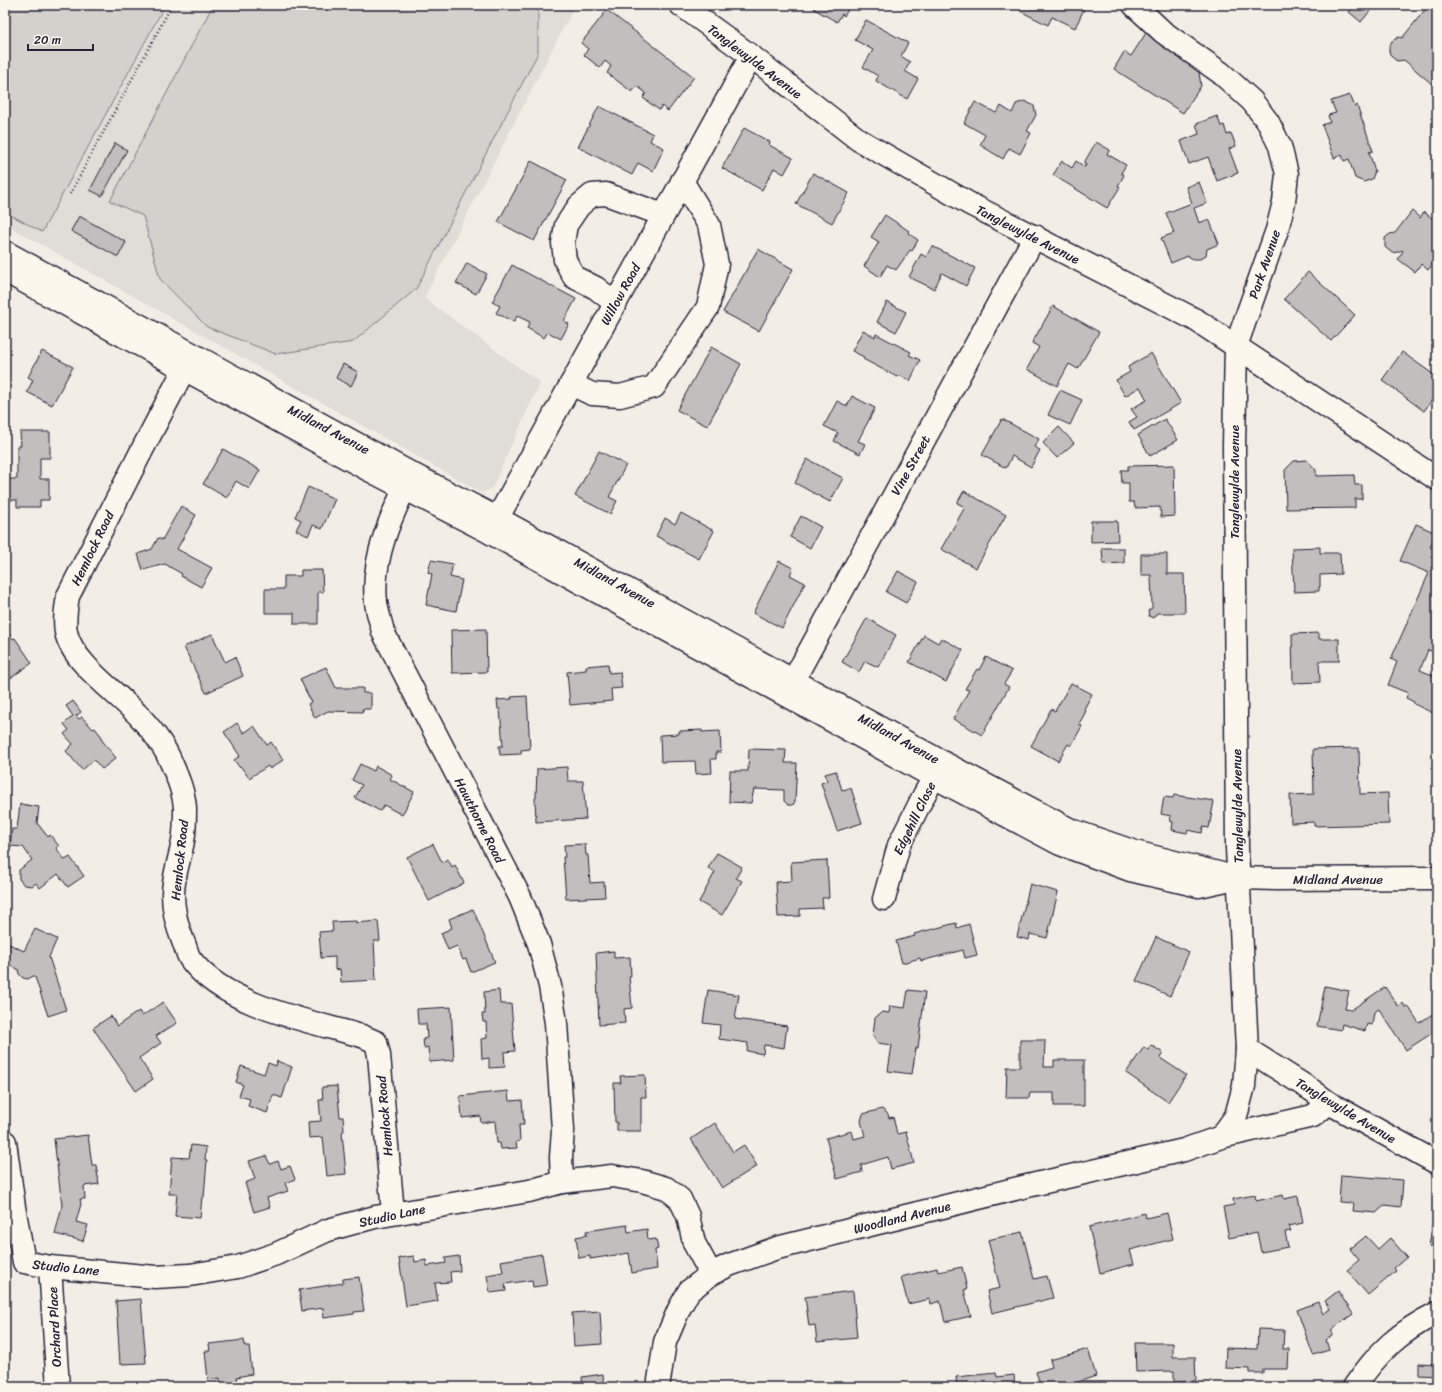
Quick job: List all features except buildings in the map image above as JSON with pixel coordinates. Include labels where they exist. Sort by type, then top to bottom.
[{"type":"street","name":"Tanglewylde Avenue","points":[[681,5],[751,56],[858,140],[970,204],[1035,236],[1196,320],[1236,346],[1234,454],[1238,878],[1247,1049],[1313,1091],[1329,1103],[1437,1163]]},
{"type":"street","name":"Park Avenue","points":[[1134,5],[1163,32],[1221,73],[1252,101],[1268,122],[1280,146],[1286,174],[1284,202],[1277,230],[1236,346]]},
{"type":"street","name":"Willow Road","points":[[493,525],[751,56]]},
{"type":"street","points":[[570,384],[592,394],[620,396],[654,387],[708,307],[717,264],[709,225],[682,181]]},
{"type":"street","points":[[615,303],[596,288],[574,277],[565,260],[563,242],[566,225],[579,206],[592,195],[606,194],[663,215]]},
{"type":"street","name":"Vine Street","points":[[790,687],[1035,236]]},
{"type":"street","name":"Midland Avenue","points":[[5,252],[188,362]]},
{"type":"street","name":"Midland Avenue","points":[[5,271],[188,362],[408,481],[493,525],[938,769],[1071,830],[1135,852],[1238,878],[1437,878]]},
{"type":"street","points":[[1236,346],[1437,479]]},
{"type":"street","name":"Hemlock Road","points":[[188,362],[137,458],[68,596],[65,612],[66,632],[73,650],[89,669],[140,717],[161,743],[171,760],[179,782],[185,806],[184,840],[173,893],[176,922],[191,960],[213,982],[241,998],[273,1011],[362,1036],[376,1042],[379,1055],[392,1213]]},
{"type":"street","name":"Hawthorne Road","points":[[408,481],[392,517],[381,550],[376,575],[376,602],[384,632],[520,898],[539,944],[550,986],[556,1023],[563,1130],[561,1157],[562,1182]]},
{"type":"street","name":"Edgehill Close","points":[[884,899],[899,846],[938,769]]},
{"type":"street","points":[[1221,1137],[1236,1116],[1244,1086],[1247,1049]]},
{"type":"street","name":"Woodland Avenue","points":[[658,1387],[665,1342],[679,1309],[689,1291],[711,1274],[729,1265],[777,1248],[1023,1187],[1184,1150],[1221,1137],[1313,1116],[1329,1103]]},
{"type":"street","name":"Studio Lane","points":[[5,1142],[14,1207],[24,1262],[50,1267],[155,1277],[190,1275],[238,1267],[276,1254],[328,1230],[392,1213],[530,1191],[562,1182],[612,1176],[642,1181],[666,1188],[680,1199],[688,1216],[694,1243],[711,1274]]},
{"type":"street","name":"Orchard Place","points":[[50,1267],[58,1387]]},
{"type":"street","points":[[1362,1382],[1380,1353],[1401,1334],[1420,1321],[1437,1313]]},
{"type":"path","points":[[70,194],[172,5]]},
{"type":"shaded area","points":[[5,5],[575,5],[424,298],[540,383],[492,488],[482,493],[5,224]]},
{"type":"shaded area","points":[[5,5],[165,5],[42,232],[5,212]]},
{"type":"shaded area","points":[[213,5],[538,5],[538,53],[416,289],[353,342],[276,354],[207,327],[160,279],[143,216],[110,201]]}]
